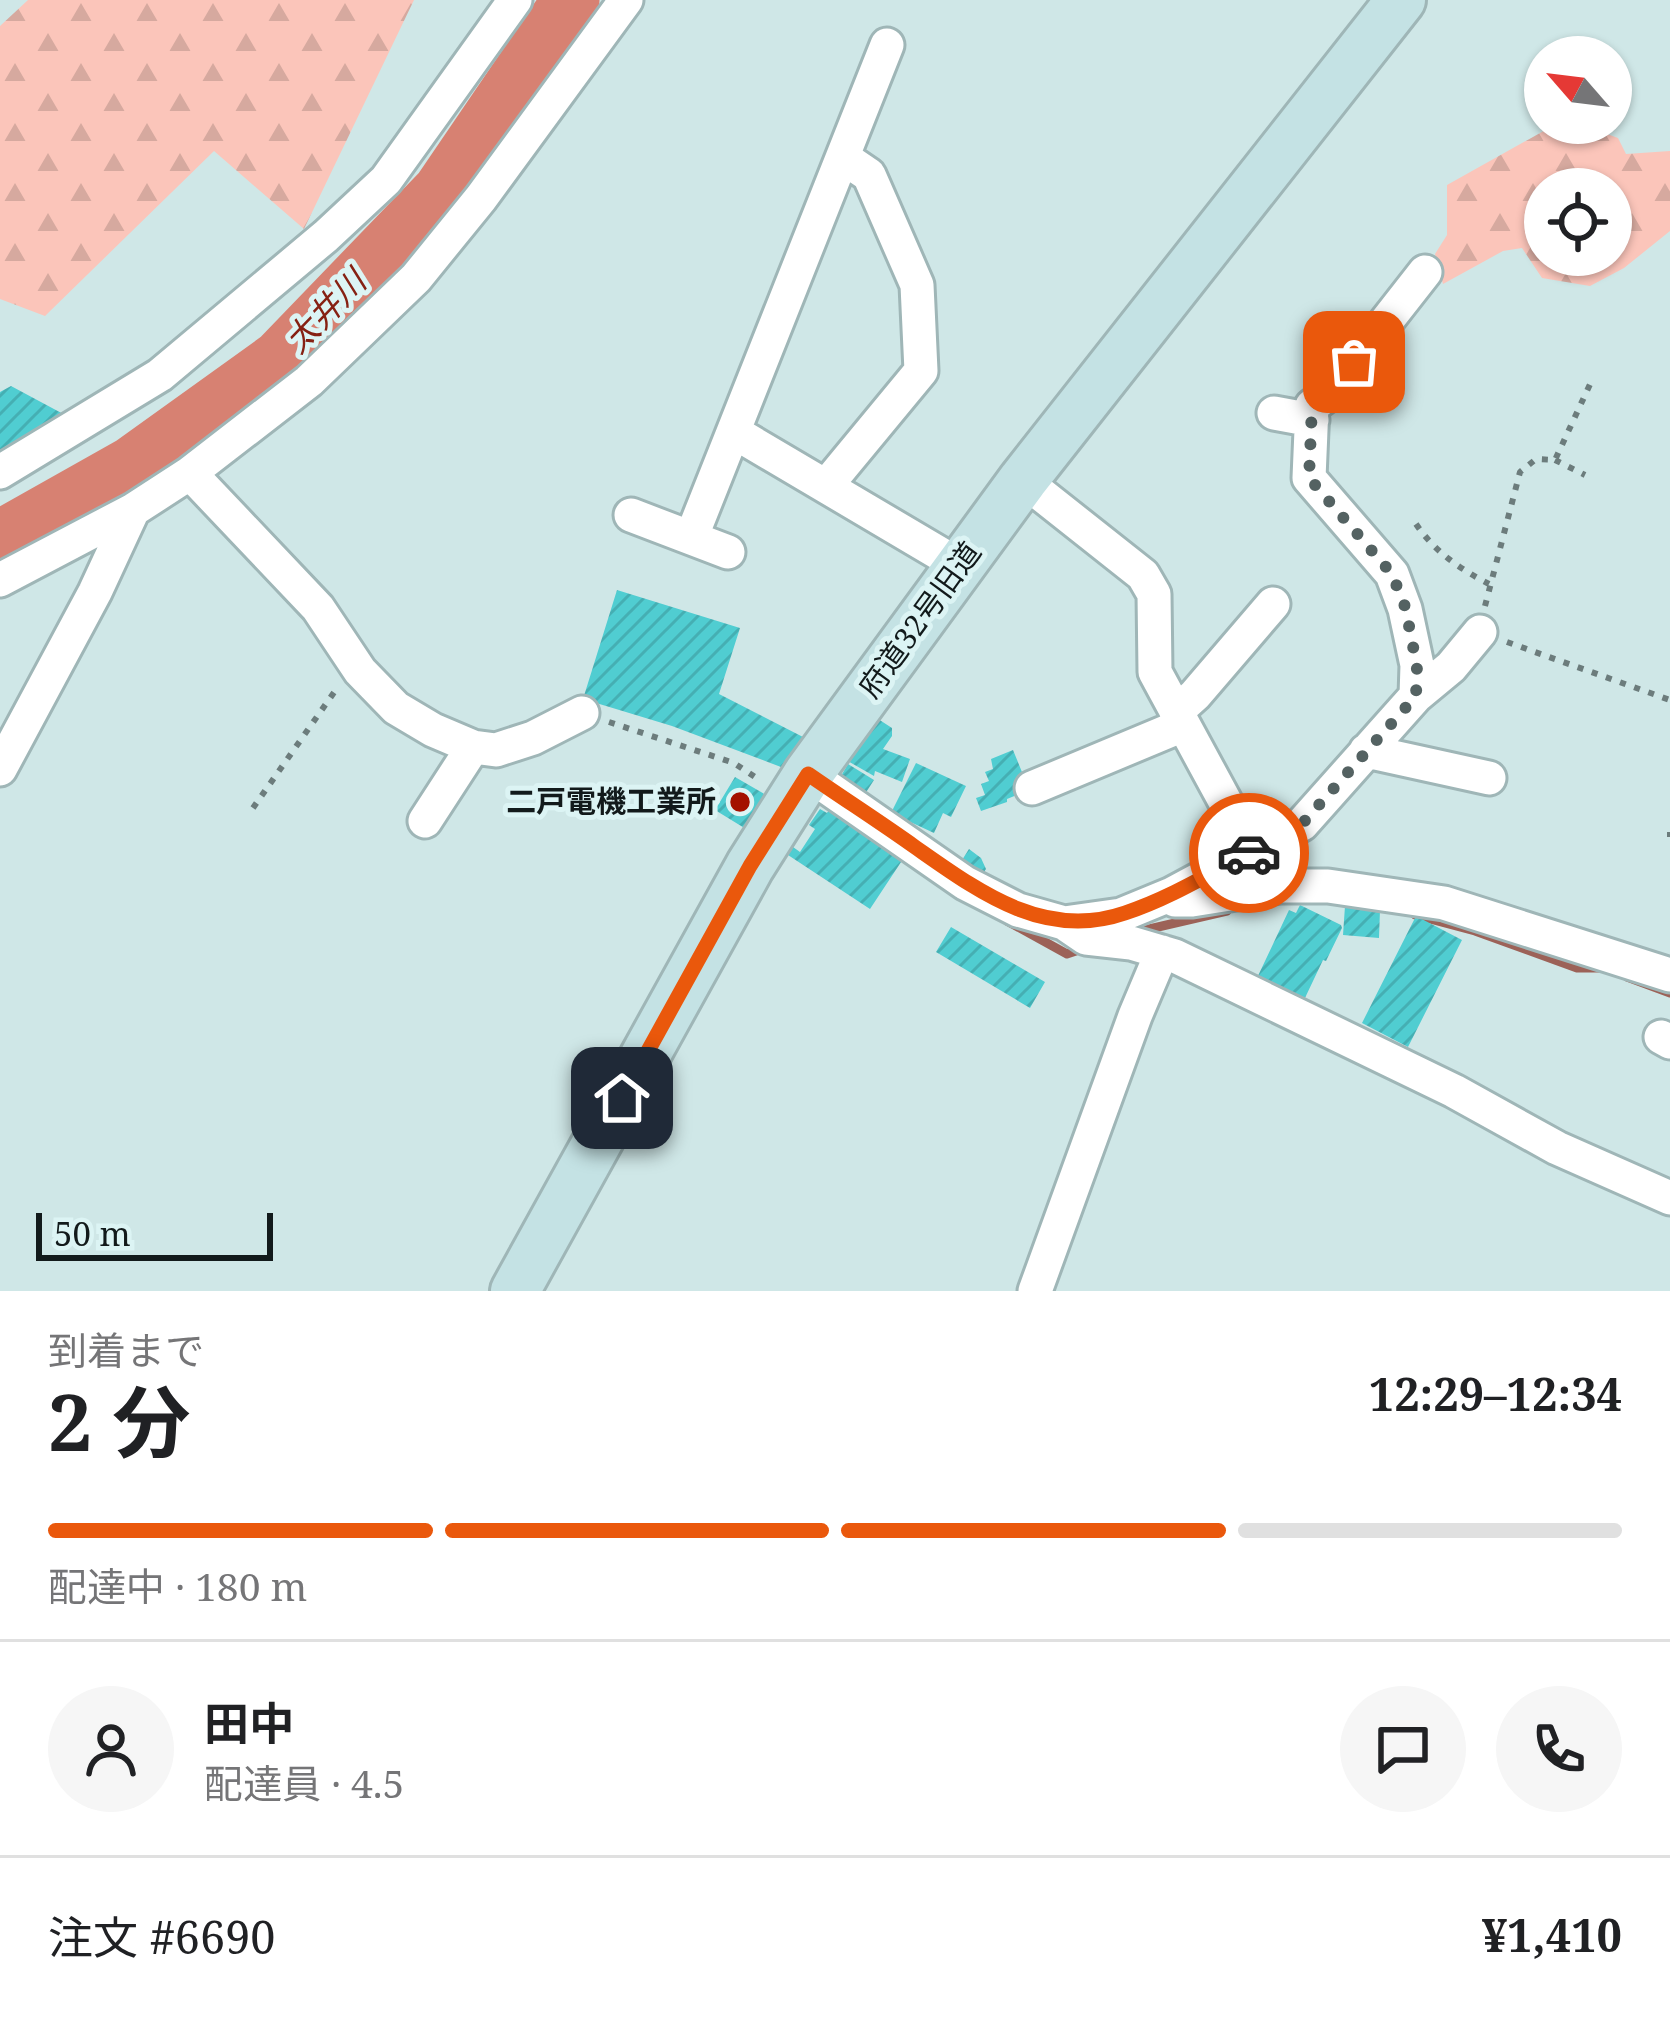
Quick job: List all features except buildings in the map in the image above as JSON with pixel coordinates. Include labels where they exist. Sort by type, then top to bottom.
[{"type":"street","points":[[0,472],[160,375],[326,236],[386,180],[515,0]]},
{"type":"street","points":[[0,580],[133,510],[190,473],[309,381],[416,278],[481,198],[626,0]]},
{"type":"street","name":"府道32号旧道","points":[[515,1291],[750,866],[800,788],[1023,480],[1401,0]]},
{"type":"street","points":[[691,538],[887,46]]},
{"type":"street","points":[[826,486],[921,371],[917,285],[868,175],[844,158]]},
{"type":"street","points":[[1416,696],[1406,609],[1392,574],[1309,478],[1312,406],[1331,392],[1425,272]]},
{"type":"street","points":[[1274,413],[1312,420]]},
{"type":"street","points":[[734,432],[959,565]]},
{"type":"street","points":[[190,473],[318,608],[356,665],[396,708],[473,748],[496,750],[533,738],[581,713]]},
{"type":"street","points":[[1023,480],[1143,575],[1154,594],[1155,672],[1252,851]]},
{"type":"street","points":[[0,769],[95,592],[133,510]]},
{"type":"street","points":[[631,515],[728,552]]},
{"type":"street","points":[[1032,788],[1180,718],[1260,606]]},
{"type":"street","points":[[1064,923],[1121,915],[1302,824],[1480,632]]},
{"type":"street","points":[[425,821],[473,748]]},
{"type":"street","points":[[1366,752],[1489,778]]},
{"type":"street","points":[[800,788],[1018,910],[1064,923],[1086,938],[1131,943],[1175,956],[1454,1091],[1557,1148],[1670,1198]]},
{"type":"street","points":[[1156,900],[1192,900],[1280,886],[1328,886],[1398,896],[1444,903],[1670,975]]},
{"type":"street","points":[[1035,1291],[1162,952]]},
{"type":"path","points":[[1555,460],[1592,380]]},
{"type":"path","points":[[1586,475],[1555,460],[1536,459],[1520,472],[1480,632],[1670,700]]},
{"type":"path","points":[[1416,524],[1454,566],[1490,584]]},
{"type":"path","points":[[253,808],[356,665]]},
{"type":"path","points":[[581,713],[800,788]]},
{"type":"green space","points":[[28,0],[414,0],[304,229],[214,151],[45,316],[0,299],[0,26]]},
{"type":"green space","points":[[1524,142],[1621,144],[1626,154],[1670,151],[1670,231],[1632,262],[1632,168],[1524,168],[1524,251],[1503,251],[1443,284],[1435,254],[1447,235],[1447,185]]},
{"type":"green space","points":[[1541,276],[1609,276],[1590,286]]},
{"type":"waterway","name":"太井川","points":[[0,539],[133,464],[279,359],[441,191],[571,0]]},
{"type":"waterway","points":[[1132,933],[1227,911]]},
{"type":"waterway","points":[[1415,915],[1577,968],[1606,968]]},
{"type":"waterway","points":[[1007,921],[1067,954],[1088,947]]},
{"type":"waterway","points":[[1627,977],[1670,993]]},
{"type":"way so far","points":[[1249,853],[1302,824],[1416,696],[1417,665],[1406,609],[1392,574],[1309,478],[1312,406],[1331,392],[1354,362]]},
{"type":"place","name":"二戸電機工業所","points":[[740,802]]},
{"type":"route","points":[[622,1098],[750,866],[808,774],[964,883],[1018,910],[1064,923],[1121,915],[1249,853]]}]
